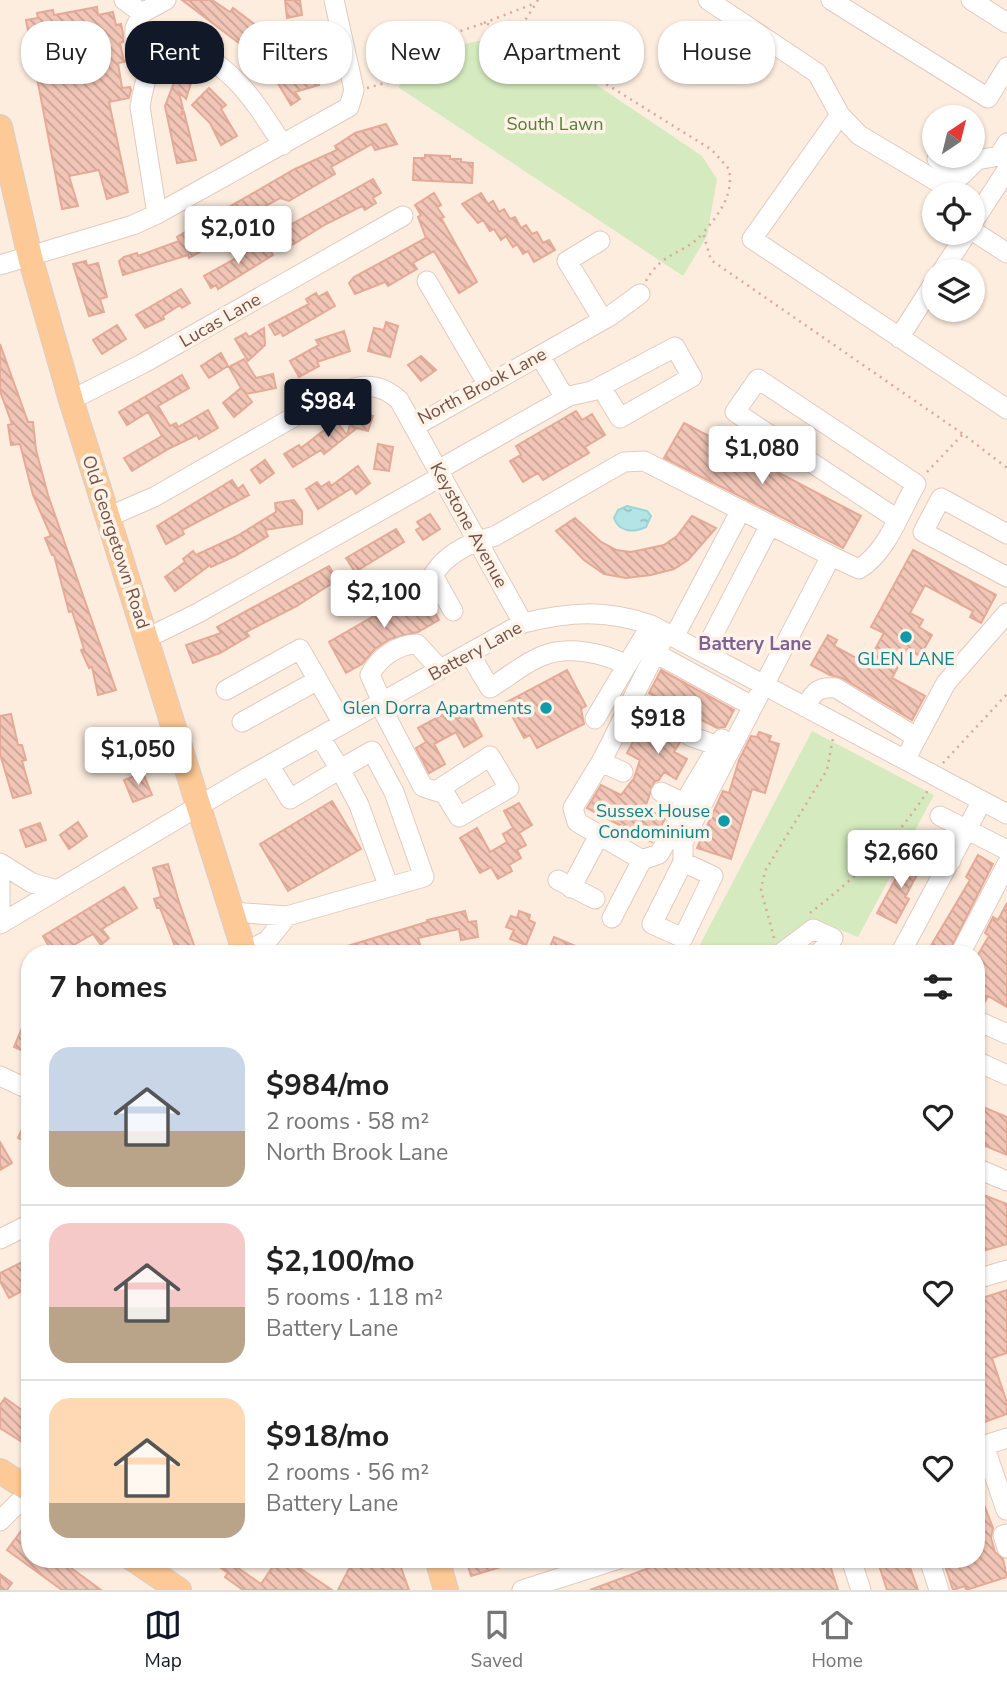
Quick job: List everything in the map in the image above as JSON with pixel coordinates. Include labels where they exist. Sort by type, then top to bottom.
[{"type":"main road","name":"Old Georgetown Road","points":[[0,127],[30,257],[71,400],[242,945]]},
{"type":"main road","points":[[0,1471],[21,1484]]},
{"type":"main road","points":[[143,1568],[164,1586]]},
{"type":"main road","points":[[443,1568],[446,1590]]},
{"type":"street","points":[[124,0],[142,13]]},
{"type":"street","points":[[138,21],[142,13],[166,0]]},
{"type":"street","points":[[0,265],[157,214],[283,145],[351,98],[334,0]]},
{"type":"street","points":[[708,0],[817,73],[840,115],[859,135],[938,182]]},
{"type":"street","points":[[831,0],[988,98],[1007,67]]},
{"type":"street","points":[[971,0],[1007,23]]},
{"type":"street","points":[[224,68],[244,85],[283,145]]},
{"type":"street","points":[[145,84],[140,107],[157,214]]},
{"type":"street","points":[[840,115],[752,239],[1007,410]]},
{"type":"street","points":[[985,159],[999,156],[1007,143]]},
{"type":"street","points":[[951,168],[962,175],[969,168]]},
{"type":"street","points":[[985,199],[1007,170]]},
{"type":"street","name":"Lucas Lane","points":[[71,400],[142,364],[403,216]]},
{"type":"street","points":[[985,239],[1007,253]]},
{"type":"street","points":[[600,240],[566,261],[603,320]]},
{"type":"street","points":[[427,281],[488,385]]},
{"type":"street","name":"North Brook Lane","points":[[108,517],[154,497],[355,385],[366,384],[390,392],[415,426],[603,320],[640,294]]},
{"type":"street","points":[[899,338],[922,302]]},
{"type":"street","points":[[540,356],[565,398]]},
{"type":"street","points":[[453,611],[433,575],[441,561],[477,540],[495,536],[624,463],[645,461],[859,569],[874,560],[897,519],[916,484],[758,379],[735,412],[897,519]]},
{"type":"street","points":[[146,638],[198,613],[565,398],[601,387]]},
{"type":"street","name":"Keystone Avenue","points":[[415,426],[523,623]]},
{"type":"street","points":[[1007,534],[941,498],[923,531],[1007,576]]},
{"type":"street","points":[[595,719],[627,665],[688,611],[741,510]]},
{"type":"street","points":[[704,652],[770,524]]},
{"type":"street","points":[[683,862],[683,843],[760,683],[831,556]]},
{"type":"street","points":[[688,611],[717,626]]},
{"type":"street","name":"Battery Lane","points":[[0,924],[269,765],[523,623],[567,613],[601,612],[664,632],[1007,814]]},
{"type":"street","points":[[905,760],[946,683],[1007,613]]},
{"type":"street","points":[[664,632],[639,681],[632,703],[573,808],[577,822],[598,837],[642,860],[659,855],[682,816],[684,803],[743,701],[760,683]]},
{"type":"street","points":[[436,791],[423,787],[370,675],[377,663],[398,648],[417,644],[440,669]]},
{"type":"street","points":[[226,690],[300,649],[343,724]]},
{"type":"street","points":[[469,653],[490,688],[543,655],[581,652],[607,655],[627,665]]},
{"type":"street","points":[[655,653],[743,701]]},
{"type":"street","points":[[242,722],[318,680]]},
{"type":"street","points":[[805,707],[816,690],[824,687],[836,688],[916,737]]},
{"type":"street","points":[[632,703],[653,716]]},
{"type":"street","points":[[690,736],[718,746]]},
{"type":"street","points":[[320,737],[359,805],[388,885]]},
{"type":"street","points":[[232,912],[287,916],[388,885],[403,884],[424,877],[394,792],[372,751],[290,799],[269,765]]},
{"type":"street","points":[[601,762],[623,772]]},
{"type":"street","points":[[661,792],[684,803]]},
{"type":"street","points":[[905,945],[982,801]]},
{"type":"street","points":[[940,816],[1006,856],[964,945]]},
{"type":"street","points":[[595,899],[564,884],[598,837]]},
{"type":"street","points":[[920,845],[951,861]]},
{"type":"street","points":[[612,918],[642,860]]},
{"type":"street","points":[[0,863],[33,883],[57,890]]},
{"type":"street","points":[[0,880],[0,912]]},
{"type":"street","points":[[259,945],[268,940],[287,916]]},
{"type":"street","points":[[778,944],[813,929],[832,938],[826,945]]},
{"type":"street","points":[[985,1024],[1007,1034]]},
{"type":"street","points":[[985,1065],[1007,1075]]},
{"type":"street","points":[[0,1076],[21,1086]]},
{"type":"street","points":[[985,1172],[1007,1181]]},
{"type":"street","points":[[0,1239],[21,1228]]},
{"type":"street","points":[[985,1276],[1007,1270]]},
{"type":"street","points":[[985,1445],[1007,1438]]},
{"type":"street","points":[[985,1458],[1006,1510]]},
{"type":"street","points":[[0,1521],[21,1499]]},
{"type":"street","points":[[1007,1534],[1003,1535],[1007,1548]]},
{"type":"street","points":[[529,1589],[560,1584],[598,1568]]},
{"type":"street","points":[[854,1568],[861,1590]]},
{"type":"street","points":[[932,1568],[939,1590]]},
{"type":"path","points":[[489,21],[533,4]]},
{"type":"path","points":[[351,98],[388,82],[403,66],[443,37],[479,25]]},
{"type":"path","points":[[640,294],[655,264],[680,249],[691,247],[703,233]]},
{"type":"path","points":[[916,484],[963,434]]},
{"type":"path","points":[[943,763],[1007,694]]},
{"type":"path","points":[[778,944],[761,890],[765,871],[827,770],[833,736]]},
{"type":"path","points":[[805,917],[872,861],[903,826],[930,786]]},
{"type":"green space","name":"South Lawn","points":[[479,41],[479,84],[595,84],[702,156],[717,179],[707,236],[683,276],[398,87],[401,84],[465,84],[465,44]]},
{"type":"green space","points":[[812,731],[934,795],[858,937],[814,919],[779,945],[700,945]]},
{"type":"water","points":[[627,506],[647,511],[651,516],[646,527],[636,530],[623,529],[616,523],[614,518],[618,510]]},
{"type":"building","points":[[182,0],[212,0],[230,12],[233,8],[250,21],[238,21],[238,42],[224,32],[224,21],[210,21]]},
{"type":"building","points":[[285,0],[300,0],[302,15],[287,18]]},
{"type":"building","points":[[97,7],[98,15],[113,12],[116,25],[121,24],[123,33],[123,42],[120,43],[124,62],[118,63],[122,88],[130,87],[131,90],[129,98],[109,102],[128,192],[107,199],[99,170],[69,176],[78,206],[62,209],[38,84],[111,84],[111,21],[26,21],[38,18],[37,13],[53,10],[54,15]]},
{"type":"building","points":[[173,84],[191,84],[186,99],[179,92],[183,109],[181,115],[184,112],[196,160],[177,163],[165,106]]},
{"type":"building","points":[[278,84],[319,84],[295,92],[300,99],[291,105]]},
{"type":"building","points":[[209,88],[226,105],[221,109],[237,136],[221,145],[210,123],[192,105]]},
{"type":"building","points":[[386,124],[397,144],[375,150],[372,144],[331,167],[335,174],[289,201],[280,198],[260,209],[243,221],[246,226],[189,258],[188,255],[123,275],[119,261],[124,257],[137,253],[138,256],[179,241],[177,237],[295,169],[337,150],[335,146],[355,133]]},
{"type":"building","points":[[425,155],[450,156],[450,159],[473,163],[472,183],[413,180],[414,158],[425,158]]},
{"type":"building","points":[[373,179],[381,193],[373,198],[376,203],[365,210],[362,206],[326,224],[292,245],[283,229]]},
{"type":"building","points":[[434,193],[441,205],[437,207],[444,217],[441,218],[477,282],[459,293],[434,251],[413,263],[417,269],[388,286],[385,282],[355,294],[349,283],[354,277],[426,238],[418,217],[421,215],[415,205]]},
{"type":"building","points":[[481,193],[488,204],[493,201],[499,212],[504,209],[510,219],[515,217],[521,228],[526,225],[532,234],[537,232],[543,243],[549,240],[555,250],[534,262],[528,251],[523,254],[517,244],[513,247],[506,236],[501,240],[494,229],[490,231],[483,220],[478,223],[462,204]]},
{"type":"building","points":[[265,242],[273,255],[218,289],[216,285],[211,288],[204,276]]},
{"type":"building","points":[[86,261],[87,266],[98,263],[107,297],[100,299],[104,312],[89,316],[73,264]]},
{"type":"building","points":[[181,289],[190,303],[182,308],[180,305],[163,316],[164,319],[145,328],[136,315]]},
{"type":"building","points":[[327,292],[335,306],[283,336],[281,332],[275,335],[269,325],[309,304],[306,299],[316,293],[318,297]]},
{"type":"building","points":[[386,322],[398,326],[390,357],[368,351],[374,328],[384,330]]},
{"type":"building","points":[[117,325],[126,339],[102,354],[93,340]]},
{"type":"building","points":[[264,328],[265,345],[248,361],[235,339],[246,333],[249,337]]},
{"type":"building","points":[[344,331],[350,351],[317,362],[319,366],[299,377],[290,361],[319,345],[316,340]]},
{"type":"building","points":[[0,344],[28,422],[33,422],[36,450],[48,495],[116,690],[98,695],[92,667],[89,668],[81,650],[84,649],[72,611],[69,612],[54,555],[45,538],[51,536],[33,495],[20,444],[11,445],[8,425],[12,424],[0,391]]},
{"type":"building","points":[[221,353],[228,366],[209,378],[201,366]]},
{"type":"building","points":[[421,356],[436,370],[421,381],[408,365]]},
{"type":"building","points":[[244,359],[256,378],[273,374],[276,388],[246,394],[252,402],[234,417],[223,403],[241,388],[229,367]]},
{"type":"building","points":[[182,375],[189,388],[158,406],[170,426],[176,423],[178,427],[208,410],[218,428],[199,439],[197,435],[170,448],[132,471],[124,458],[162,436],[148,412],[127,425],[119,412]]},
{"type":"building","points":[[354,411],[373,416],[368,431],[357,428],[324,454],[321,450],[293,467],[284,454],[299,445],[301,448],[336,421],[347,435]]},
{"type":"building","points":[[576,411],[582,420],[592,414],[605,435],[585,447],[589,453],[543,480],[538,473],[523,482],[510,461],[521,455],[516,446]]},
{"type":"building","points":[[684,423],[861,516],[843,548],[664,458]]},
{"type":"building","points":[[378,444],[393,447],[389,471],[374,469]]},
{"type":"building","points":[[265,460],[274,473],[260,483],[251,470]]},
{"type":"building","points":[[358,466],[370,483],[356,494],[352,488],[318,509],[306,489],[317,482],[321,487],[329,482],[331,486]]},
{"type":"building","points":[[232,480],[238,489],[243,485],[249,495],[182,530],[184,534],[166,544],[157,526]]},
{"type":"building","points":[[294,500],[302,511],[302,524],[265,530],[268,536],[235,556],[211,567],[210,565],[175,591],[165,577],[185,562],[183,559],[193,551],[196,555],[237,536],[276,512],[275,503]]},
{"type":"building","points":[[430,514],[440,529],[423,540],[416,530],[421,527],[417,522]]},
{"type":"building","points":[[692,516],[716,528],[688,560],[674,569],[626,578],[604,574],[584,560],[556,531],[575,518],[601,542],[616,550],[631,552],[664,545],[677,536]]},
{"type":"building","points":[[396,529],[404,542],[355,572],[346,558]]},
{"type":"building","name":"GLEN LANE","points":[[913,550],[996,595],[981,623],[970,617],[973,611],[925,585],[910,613],[923,620],[919,627],[932,635],[920,656],[907,649],[892,678],[925,696],[912,720],[842,678],[811,665],[828,635],[837,640],[834,646],[867,664],[884,633],[871,627]]},
{"type":"building","points":[[329,566],[337,580],[297,606],[246,632],[249,636],[220,653],[193,663],[186,645],[221,633],[217,627]]},
{"type":"building","points":[[421,589],[439,620],[418,632],[390,639],[375,649],[362,664],[346,673],[329,642]]},
{"type":"building","name":"Glen Dorra Apartments","points":[[567,670],[586,706],[581,709],[584,724],[537,748],[530,735],[524,738],[505,703]]},
{"type":"building","points":[[661,670],[734,710],[725,727],[717,728],[694,716],[689,724],[679,731],[680,742],[674,752],[687,759],[676,779],[664,772],[659,780],[654,782],[645,808],[665,819],[652,842],[587,808],[601,785],[621,795],[634,778],[640,760],[627,753],[638,732],[651,739],[664,722],[670,704],[649,693]]},
{"type":"building","points":[[451,710],[457,719],[469,712],[482,736],[464,747],[456,732],[434,744],[445,764],[429,773],[416,748],[426,742],[418,728]]},
{"type":"building","points":[[11,714],[18,745],[22,745],[26,760],[22,761],[31,793],[13,798],[0,754],[0,716]]},
{"type":"building","name":"Sussex House Condominium","points":[[759,732],[771,736],[769,741],[779,744],[765,793],[752,789],[731,859],[697,848],[723,791],[729,793],[739,760],[751,736],[757,737]]},
{"type":"building","points":[[143,773],[152,795],[133,802],[124,780]]},
{"type":"building","points":[[332,801],[361,849],[288,891],[260,844]]},
{"type":"building","points":[[519,803],[532,825],[519,833],[526,845],[517,850],[521,858],[509,865],[512,871],[498,879],[491,867],[480,873],[460,838],[477,828],[490,852],[507,842],[503,834],[513,828],[504,811]]},
{"type":"building","points":[[78,822],[87,836],[69,849],[60,835]]},
{"type":"building","points":[[40,823],[46,840],[26,847],[20,830]]},
{"type":"building","points":[[909,854],[924,862],[905,897],[909,899],[896,923],[877,913]]},
{"type":"building","points":[[978,855],[993,864],[952,945],[931,945],[970,880],[966,877]]},
{"type":"building","points":[[168,864],[194,945],[174,945],[154,899],[161,897],[153,868]]},
{"type":"building","points":[[124,887],[137,908],[102,929],[109,938],[101,945],[93,934],[74,945],[48,945],[43,936]]},
{"type":"building","points":[[1007,903],[1007,1007],[988,996],[985,1002],[984,945],[989,936],[985,933],[993,917],[998,920]]},
{"type":"building","points":[[465,911],[468,922],[476,921],[478,937],[461,940],[459,929],[418,938],[420,945],[351,945],[427,922]]},
{"type":"building","points":[[519,911],[530,915],[529,920],[535,923],[526,945],[510,939],[514,930],[506,927],[511,916],[517,918]]},
{"type":"building","points":[[554,937],[573,945],[551,945]]},
{"type":"building","points":[[21,1030],[21,1050],[14,1047]]},
{"type":"building","points":[[985,1108],[1007,1117],[1007,1155],[985,1146]]},
{"type":"building","points":[[0,1142],[12,1163],[0,1170]]},
{"type":"building","points":[[985,1195],[1007,1204],[1007,1244],[985,1250]]},
{"type":"building","points":[[21,1262],[21,1292],[9,1298],[0,1281],[0,1273]]},
{"type":"building","points":[[1007,1290],[1007,1353],[992,1358],[1007,1403],[1007,1414],[985,1422],[985,1297]]},
{"type":"building","points":[[5,1398],[21,1410],[21,1441],[0,1428],[0,1405]]},
{"type":"building","points":[[985,1507],[993,1528],[991,1538],[995,1552],[1003,1559],[1007,1577],[966,1590],[965,1586],[953,1590],[946,1568],[985,1568]]},
{"type":"building","points":[[21,1531],[21,1560],[7,1550]]},
{"type":"building","points":[[32,1568],[71,1568],[101,1590],[62,1590]]},
{"type":"building","points":[[221,1568],[238,1568],[261,1584],[272,1568],[299,1568],[332,1590],[243,1590],[225,1577],[228,1573]]},
{"type":"building","points":[[349,1568],[401,1568],[409,1590],[338,1590]]},
{"type":"building","points":[[469,1568],[497,1568],[471,1576]]},
{"type":"building","points":[[649,1568],[831,1568],[838,1590],[590,1590]]},
{"type":"building","points":[[880,1568],[910,1568],[918,1590],[887,1590]]},
{"type":"building","points":[[0,1574],[12,1583],[7,1590],[0,1590]]},
{"type":"place","name":"GLEN LANE","points":[[906,637]]},
{"type":"place","name":"Glen Dorra Apartments","points":[[546,708]]},
{"type":"place","name":"Sussex House Condominium","points":[[724,821]]},
{"type":"district","name":"Battery Lane","points":[[755,643]]}]
